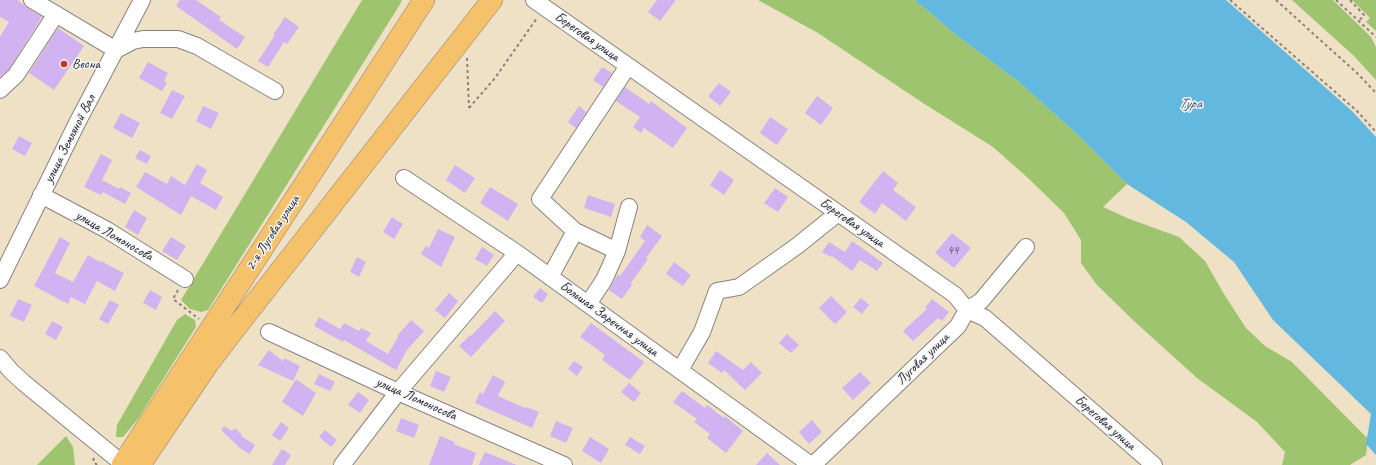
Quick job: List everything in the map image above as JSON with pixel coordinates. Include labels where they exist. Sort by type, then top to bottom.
[{"type":"main road","name":"2-я Луговая улица","points":[[127,465],[424,0]]},
{"type":"main road","name":"2-я Луговая улица","points":[[127,465],[234,330],[463,50],[492,0]]},
{"type":"street","points":[[32,0],[116,50],[133,41],[143,39],[178,39],[197,46],[275,91]]},
{"type":"street","name":"улица Земляной Вал","points":[[0,280],[41,195],[142,0]]},
{"type":"street","name":"Береговая улица","points":[[539,4],[955,295],[967,310],[985,318],[1154,465]]},
{"type":"street","points":[[0,90],[16,75],[56,14]]},
{"type":"street","points":[[617,251],[575,231],[540,198],[628,66]]},
{"type":"street","name":"Большая Заречная улица","points":[[404,178],[517,253],[812,465]]},
{"type":"street","name":"улица Ломоносова","points":[[41,195],[107,230],[185,279]]},
{"type":"street","points":[[588,304],[604,280],[617,251],[630,207]]},
{"type":"street","points":[[680,370],[702,332],[717,291],[739,287],[797,246],[838,213]]},
{"type":"street","points":[[550,277],[575,231]]},
{"type":"street","name":"Луговая улица","points":[[812,465],[958,326],[967,310],[981,301],[1026,247]]},
{"type":"street","points":[[342,465],[398,392],[517,253]]},
{"type":"street","name":"улица Ломоносова","points":[[269,332],[398,392],[564,465]]},
{"type":"street","points":[[0,358],[24,383],[127,465]]},
{"type":"path","points":[[1230,0],[1356,111],[1376,132]]},
{"type":"path","points":[[1276,0],[1358,74],[1376,93]]},
{"type":"path","points":[[1336,0],[1376,37]]},
{"type":"path","points":[[1350,0],[1364,15],[1359,21]]},
{"type":"path","points":[[463,50],[469,108],[494,78],[539,4]]},
{"type":"path","points":[[173,300],[200,319]]},
{"type":"green space","points":[[362,0],[402,0],[208,310],[201,312],[190,309],[181,300]]},
{"type":"green space","points":[[758,0],[915,0],[955,34],[1019,82],[1077,134],[1127,184],[1103,207],[1127,218],[1179,237],[1205,261],[1246,328],[1265,346],[1292,362],[1368,439],[1366,455],[1350,465],[1282,465],[1285,452],[1257,422],[1197,378],[1097,285],[1081,263],[1081,240],[1064,213],[1028,178],[993,147],[923,103],[818,33]]},
{"type":"green space","points":[[1292,0],[1333,0],[1371,37],[1376,47],[1376,80],[1354,56]]},
{"type":"green space","points":[[1352,0],[1376,0],[1376,31],[1366,22],[1370,18]]},
{"type":"green space","points":[[185,314],[195,320],[196,327],[138,419],[123,437],[116,437],[117,425],[177,320]]},
{"type":"green space","points":[[66,436],[73,447],[75,465],[37,465]]},
{"type":"water","name":"Тура","points":[[915,0],[1226,0],[1352,111],[1376,137],[1376,455],[1366,444],[1371,414],[1273,320],[1234,262],[1186,222],[1127,184],[1077,134],[1019,82],[955,34]]},
{"type":"building","points":[[0,0],[17,0],[42,17],[9,69],[0,77],[0,37],[9,22],[0,17]]},
{"type":"building","points":[[180,0],[196,0],[221,17],[219,20],[245,37],[237,49],[176,6]]},
{"type":"building","points":[[657,0],[676,0],[660,21],[648,12]]},
{"type":"building","points":[[285,17],[299,27],[287,44],[284,42],[268,67],[258,61]]},
{"type":"building","points":[[58,28],[84,46],[54,90],[29,73]]},
{"type":"building","points":[[148,62],[168,73],[164,81],[167,83],[162,91],[139,78]]},
{"type":"building","points":[[602,67],[612,73],[603,87],[593,80]]},
{"type":"building","points":[[719,83],[731,92],[720,106],[708,96]]},
{"type":"building","points":[[625,87],[649,104],[651,101],[687,128],[673,148],[644,128],[641,133],[633,127],[640,117],[616,101]]},
{"type":"building","points":[[172,90],[185,96],[172,119],[160,113]]},
{"type":"building","points":[[817,96],[833,108],[821,125],[805,113]]},
{"type":"building","points":[[203,106],[219,113],[211,129],[196,121]]},
{"type":"building","points":[[579,106],[586,112],[576,128],[568,122]]},
{"type":"building","points":[[121,113],[140,123],[132,138],[113,128]]},
{"type":"building","points":[[770,117],[788,129],[777,145],[760,133]]},
{"type":"building","points":[[19,136],[32,143],[25,156],[12,149]]},
{"type":"building","points":[[140,150],[151,156],[147,164],[135,158]]},
{"type":"building","points":[[101,154],[112,160],[102,180],[119,189],[120,187],[131,193],[125,204],[103,192],[101,195],[84,187]]},
{"type":"building","points":[[197,164],[207,170],[200,183],[223,197],[216,210],[191,196],[181,215],[136,187],[145,172],[167,184],[171,176],[185,185]]},
{"type":"building","points":[[455,165],[475,178],[465,193],[446,180]]},
{"type":"building","points":[[720,170],[734,180],[724,195],[710,185]]},
{"type":"building","points":[[883,171],[898,183],[893,190],[916,207],[906,221],[882,203],[875,214],[859,202]]},
{"type":"building","points":[[490,187],[518,204],[508,221],[480,203]]},
{"type":"building","points":[[775,188],[788,197],[778,212],[764,203]]},
{"type":"building","points":[[588,195],[615,204],[611,217],[584,208]]},
{"type":"building","points":[[134,210],[147,218],[138,235],[125,227]]},
{"type":"building","points":[[392,217],[403,224],[394,239],[383,232]]},
{"type":"building","points":[[647,225],[662,236],[646,258],[648,259],[622,299],[609,290],[618,274],[620,276],[645,241],[640,237]]},
{"type":"building","points":[[438,229],[455,237],[441,267],[421,254],[426,246],[429,248]]},
{"type":"building","points":[[952,233],[971,248],[954,268],[935,253]]},
{"type":"building","points":[[60,237],[70,243],[55,273],[73,282],[88,255],[124,273],[115,291],[97,281],[85,304],[71,297],[68,304],[34,286]]},
{"type":"building","points":[[171,237],[186,246],[177,260],[162,251]]},
{"type":"building","points":[[852,241],[883,263],[877,271],[860,260],[852,271],[832,256],[831,257],[822,252],[829,242],[845,252]]},
{"type":"building","points":[[482,247],[494,255],[487,266],[475,259]]},
{"type":"building","points":[[357,257],[366,262],[359,277],[350,272]]},
{"type":"building","points":[[674,262],[691,275],[683,286],[666,274]]},
{"type":"building","points":[[540,288],[548,294],[542,303],[533,297]]},
{"type":"building","points":[[150,290],[162,297],[156,310],[143,303]]},
{"type":"building","points":[[449,293],[458,301],[445,318],[435,310]]},
{"type":"building","points":[[831,296],[847,312],[835,324],[819,308]]},
{"type":"building","points":[[861,298],[869,305],[862,314],[853,307]]},
{"type":"building","points":[[18,299],[32,305],[24,322],[10,316]]},
{"type":"building","points":[[932,299],[949,312],[942,321],[938,318],[913,341],[903,331],[927,309],[925,308]]},
{"type":"building","points":[[110,300],[119,305],[108,324],[99,319]]},
{"type":"building","points":[[495,311],[505,321],[471,357],[459,346]]},
{"type":"building","points":[[319,317],[340,329],[344,323],[359,331],[361,328],[371,333],[366,341],[388,354],[398,337],[397,336],[411,320],[424,331],[407,350],[396,370],[344,340],[343,342],[314,326]]},
{"type":"building","points":[[52,321],[63,327],[56,340],[45,334]]},
{"type":"building","points":[[591,323],[644,362],[630,380],[602,360],[605,355],[580,337]]},
{"type":"building","points":[[787,334],[799,345],[791,353],[779,343]]},
{"type":"building","points":[[269,350],[283,361],[284,358],[300,366],[293,381],[258,365]]},
{"type":"building","points":[[716,351],[743,370],[751,362],[762,373],[745,390],[724,370],[722,373],[708,363]]},
{"type":"building","points":[[574,361],[583,367],[577,376],[568,369]]},
{"type":"building","points":[[436,371],[451,377],[444,392],[430,386]]},
{"type":"building","points":[[860,372],[871,383],[853,400],[842,388]]},
{"type":"building","points":[[319,374],[335,382],[330,391],[314,384]]},
{"type":"building","points":[[493,375],[505,382],[498,396],[525,408],[526,407],[539,412],[532,428],[475,403],[480,392],[483,394]]},
{"type":"building","points":[[296,379],[316,393],[303,416],[282,402]]},
{"type":"building","points":[[629,383],[641,393],[634,402],[621,392]]},
{"type":"building","points":[[682,391],[705,408],[707,405],[724,418],[725,416],[743,431],[726,453],[707,438],[710,434],[694,422],[697,419],[673,402]]},
{"type":"building","points":[[358,392],[369,400],[360,413],[348,405]]},
{"type":"building","points":[[401,418],[419,425],[414,438],[396,431]]},
{"type":"building","points":[[812,420],[822,432],[809,444],[799,432]]},
{"type":"building","points":[[556,421],[573,428],[566,443],[550,436]]},
{"type":"building","points":[[281,422],[289,428],[280,441],[272,435]]},
{"type":"building","points":[[224,426],[232,431],[235,428],[242,435],[241,436],[255,445],[250,454],[241,449],[221,430]]},
{"type":"building","points":[[325,430],[337,440],[331,447],[319,437]]},
{"type":"building","points":[[440,436],[455,442],[454,444],[476,453],[472,465],[429,465]]},
{"type":"building","points":[[590,437],[609,449],[601,463],[582,451]]},
{"type":"building","points":[[630,437],[645,446],[640,454],[625,445]]},
{"type":"building","points":[[282,449],[291,455],[285,465],[272,465]]},
{"type":"building","points":[[485,452],[517,465],[479,465]]},
{"type":"building","points":[[767,453],[780,465],[756,465]]},
{"type":"place","name":"Весна","points":[[64,64]]}]
